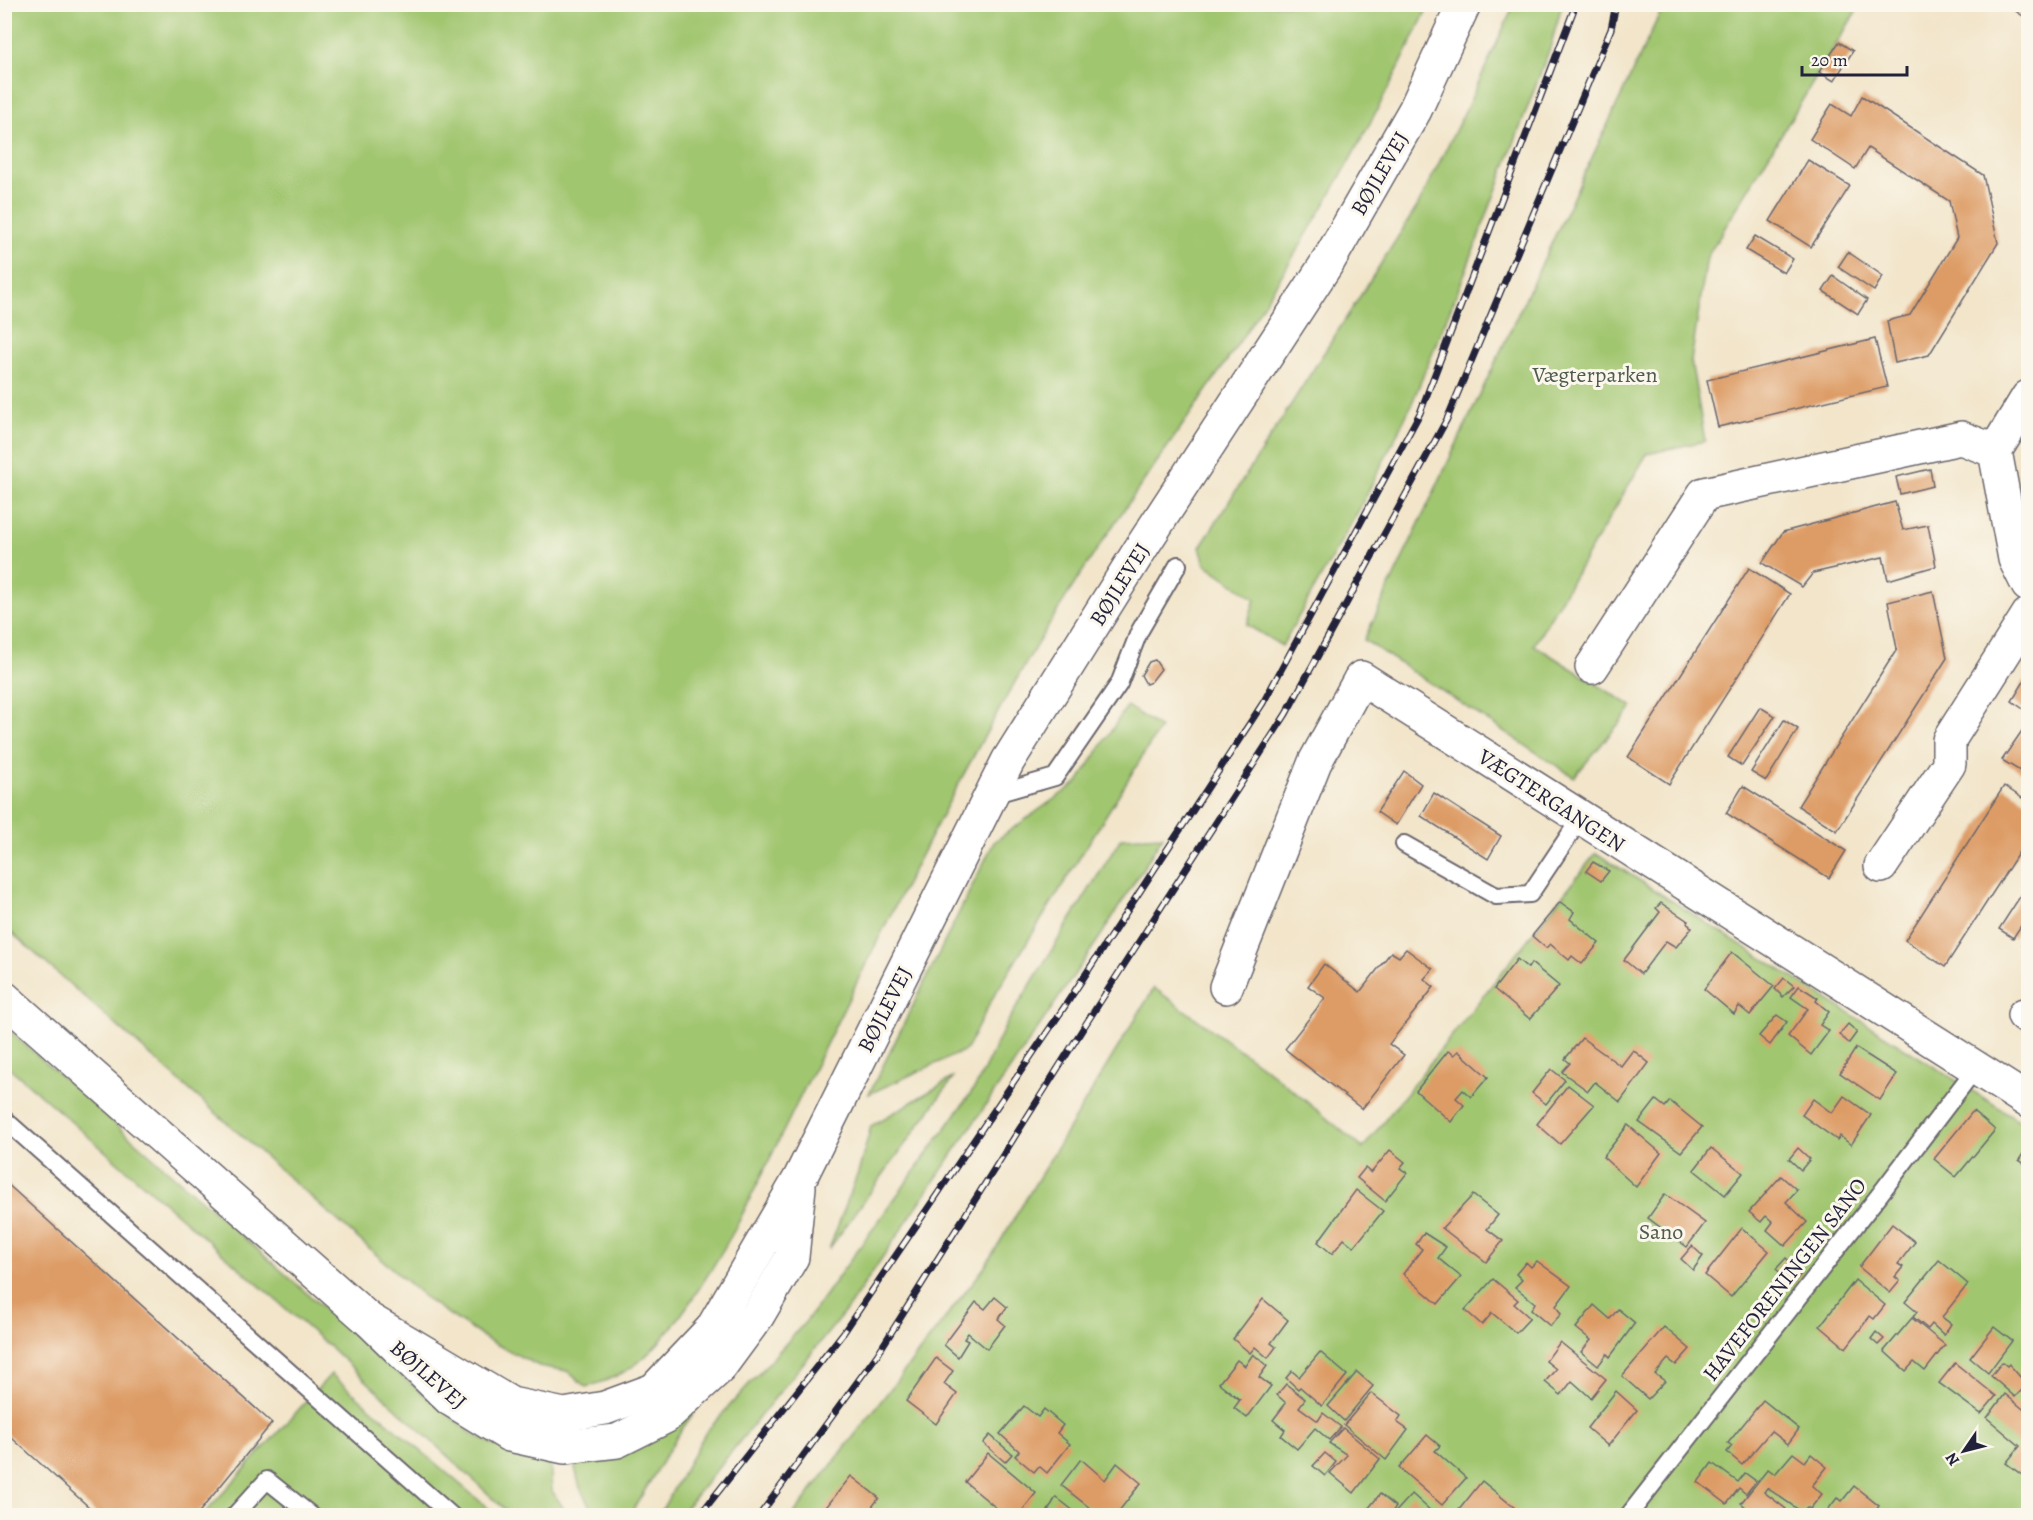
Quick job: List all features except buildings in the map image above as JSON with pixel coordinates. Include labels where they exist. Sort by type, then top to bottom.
[{"type":"street","name":"BØJLEVEJ","points":[[4,998],[368,1319],[450,1399],[509,1435],[564,1448],[617,1441],[665,1417],[719,1368],[758,1315],[792,1257],[800,1178],[1008,761],[1143,545],[1329,261],[1415,110],[1464,4]]},
{"type":"street","points":[[2028,397],[1995,451],[2015,559],[2028,585]]},
{"type":"street","points":[[1592,667],[1704,494],[1961,438],[1995,451]]},
{"type":"street","points":[[1881,866],[1949,764],[1949,740],[2028,615]]},
{"type":"street","name":"VÆGTERGANGEN","points":[[1226,987],[1315,762],[1361,678],[2028,1101]]},
{"type":"lane","points":[[991,795],[1055,777],[1119,684],[1139,632],[1179,565]]},
{"type":"lane","points":[[1404,844],[1496,896],[1530,894],[1580,819]]},
{"type":"lane","name":"HAVEFORENINGEN SANO","points":[[1628,1515],[1886,1187],[1975,1069]]},
{"type":"lane","points":[[4,1119],[452,1515]]},
{"type":"lane","points":[[234,1515],[267,1480],[312,1515]]},
{"type":"green space","points":[[5,4],[1429,5],[1385,96],[1284,271],[1230,356],[1080,576],[1033,651],[916,866],[725,1247],[689,1304],[661,1340],[632,1367],[616,1376],[586,1387],[567,1371],[539,1366],[488,1340],[430,1302],[5,927]]},
{"type":"green space","points":[[1514,5],[1562,5],[1550,48],[1463,278],[1410,408],[1360,508],[1282,646],[1247,625],[1255,599],[1205,564],[1200,547],[1417,207],[1470,101]]},
{"type":"green space","name":"Vægterparken","points":[[1664,5],[1860,5],[1707,257],[1691,361],[1705,441],[1647,454],[1534,645],[1633,707],[1574,777],[1364,640]]},
{"type":"green space","points":[[1127,706],[1160,728],[992,999],[966,1050],[869,1094],[994,842],[1078,782]]},
{"type":"green space","points":[[1163,836],[1102,934],[848,1308],[680,1515],[659,1515],[706,1432],[807,1320],[976,1086],[1008,1021],[1121,838]]},
{"type":"green space","name":"Sano","points":[[1596,853],[2028,1126],[2028,1515],[792,1516],[984,1268],[1154,988],[1273,1074],[1363,1148]]},
{"type":"green space","points":[[4,1026],[395,1371],[474,1435],[512,1454],[550,1461],[552,1491],[568,1515],[511,1515],[331,1348],[5,1064]]},
{"type":"green space","points":[[954,1077],[829,1249],[859,1170],[871,1126]]},
{"type":"green space","points":[[331,1374],[496,1515],[202,1516]]},
{"type":"green space","points":[[699,1405],[676,1438],[630,1515],[593,1513],[580,1488],[573,1460]]},
{"type":"railway","points":[[699,1516],[844,1332],[1065,1006],[1263,703],[1420,413],[1576,4]]},
{"type":"railway","points":[[759,1516],[877,1355],[1089,1019],[1286,714],[1447,419],[1611,29],[1616,4]]}]
